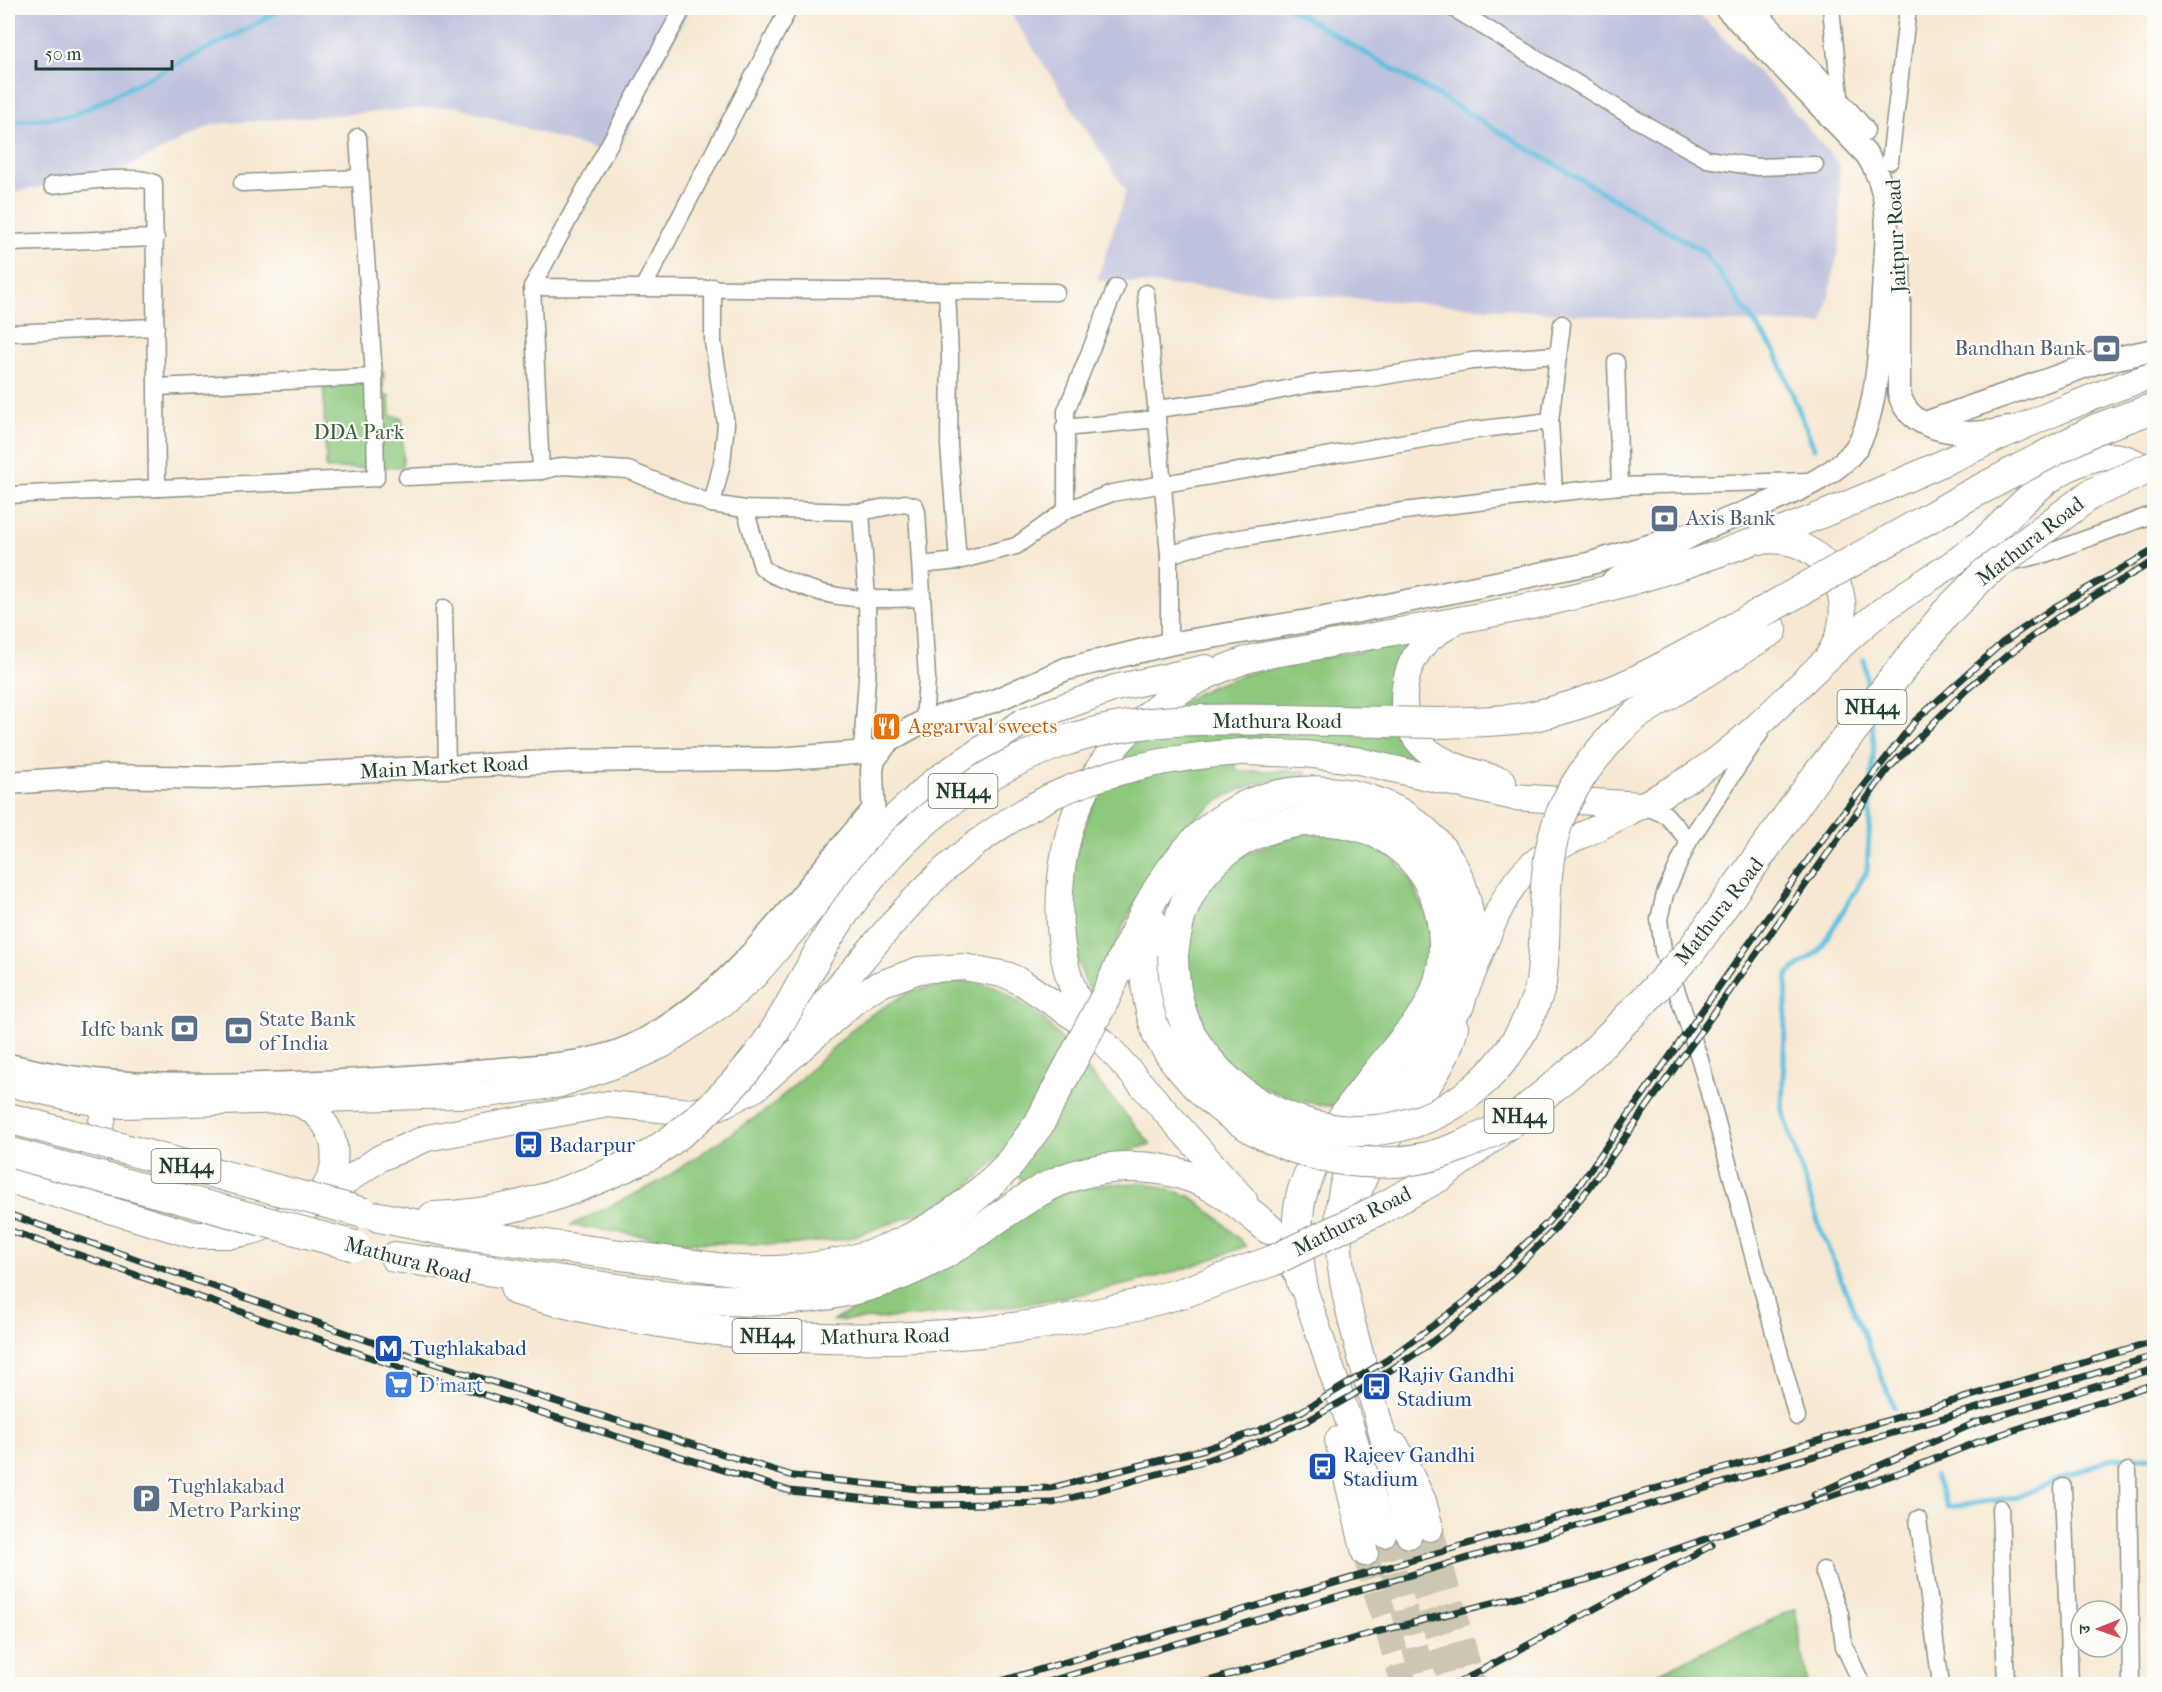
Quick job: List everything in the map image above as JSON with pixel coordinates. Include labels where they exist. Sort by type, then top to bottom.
[{"type":"highway","name":"Mathura Road","points":[[8,1118],[379,1216],[452,1216],[521,1207],[562,1195],[608,1175],[670,1142],[709,1109],[758,1056],[832,931],[878,869],[903,841],[926,818],[961,792],[1030,755],[1063,741],[1095,733],[1165,722],[1220,719],[1490,722],[1560,709],[1616,691],[1648,676],[1898,536],[2096,429],[2154,408]]},
{"type":"highway","name":"Mathura Road","points":[[8,1152],[571,1306],[723,1332],[781,1337],[879,1340],[924,1338],[1035,1326],[1129,1308],[1185,1292],[1272,1261],[1322,1239],[1440,1176],[1509,1124],[1589,1056],[1691,951],[1818,774],[1946,613],[1984,574],[2091,494],[2154,466]]},
{"type":"highway","points":[[1302,1283],[1298,1257],[1299,1211],[1310,1172],[1323,1148],[1371,1081],[1426,1012],[1436,994],[1443,973],[1444,942],[1439,905],[1419,865],[1393,843],[1364,828],[1329,820],[1300,820],[1258,831],[1238,843],[1213,864],[1193,888],[1176,927],[1173,982],[1178,1006],[1188,1032],[1201,1053],[1236,1087],[1276,1113],[1302,1122],[1346,1130],[1402,1126],[1451,1107],[1477,1087],[1506,1057],[1531,1011],[1540,985],[1546,883],[1552,843],[1567,800],[1597,754],[1636,715],[1772,630],[1898,536]]},
{"type":"highway","points":[[379,1216],[457,1233],[740,1271],[772,1272],[820,1267],[849,1262],[909,1242],[934,1228],[983,1192],[1007,1167],[1029,1138],[1058,1090],[1149,904],[1170,871],[1202,835],[1244,807],[1270,797],[1326,790],[1355,795],[1398,812],[1436,843],[1460,883],[1470,925],[1471,955],[1459,1005]]},
{"type":"highway","points":[[1170,871],[1149,930],[1144,957],[1152,1015],[1158,1035],[1171,1058],[1202,1094],[1227,1113],[1279,1144],[1301,1151],[1370,1161],[1431,1156],[1449,1151],[1509,1124]]},
{"type":"highway","points":[[395,1257],[652,1294],[718,1299],[790,1300],[873,1285],[936,1258],[974,1236],[1024,1200],[1067,1177],[1087,1171],[1132,1166],[1175,1173],[1212,1187],[1269,1229]]},
{"type":"main road","points":[[8,1083],[106,1104],[488,1094],[560,1084],[629,1060],[689,1028],[726,1001],[754,975],[875,835],[934,781],[1024,721],[1115,688],[1246,660],[1458,620],[1664,572],[1749,542],[1944,462],[2095,394],[2154,375]]},
{"type":"main road","name":"Mathura Road","points":[[1823,663],[1873,617],[1979,543],[2034,490],[2085,462],[2118,456],[2136,462],[2154,474]]},
{"type":"main road","points":[[1420,1531],[1374,1403],[1345,1289],[1338,1220],[1345,1178],[1355,1152],[1371,1125],[1444,1030],[1459,1005],[1506,897],[1527,869],[1570,841],[1675,788],[1718,759],[1773,713],[1823,663],[1838,637],[1841,623],[1841,593],[1836,578],[1820,558],[1799,544],[1770,540],[1749,542]]},
{"type":"main road","points":[[1458,620],[1425,643],[1409,669],[1404,699],[1411,728],[1418,742],[1443,761],[1558,800]]},
{"type":"main road","points":[[1246,660],[1172,696],[1146,713],[1123,735],[1094,776],[1068,834],[1060,902],[1064,960],[1087,1018],[1109,1048],[1269,1229],[1289,1258],[1302,1283],[1383,1534]]},
{"type":"main road","points":[[777,1068],[807,1024],[915,897],[943,870],[988,833],[1050,797],[1108,774],[1171,760],[1242,752],[1330,756],[1481,791],[1558,800],[1642,805]]},
{"type":"main road","points":[[8,1180],[194,1235],[211,1236],[253,1231],[271,1226],[308,1207],[380,1158],[427,1138],[608,1104],[679,1111],[704,1110],[737,1099],[756,1088],[858,998],[878,986],[919,970],[941,967],[985,969],[1023,983],[1065,1009],[1109,1048]]},
{"type":"main road","points":[[279,1098],[298,1102],[316,1111],[333,1141],[335,1153],[330,1179],[319,1196],[308,1207]]},
{"type":"main road","points":[[84,1202],[106,1104]]},
{"type":"main road","points":[[1327,1358],[1356,1336]]},
{"type":"main road","points":[[1344,1408],[1336,1432],[1365,1553]]},
{"type":"street","points":[[541,471],[532,287],[684,8]]},
{"type":"street","points":[[644,286],[789,8]]},
{"type":"street","points":[[1453,8],[1632,117],[1707,159],[1756,167],[1815,165]]},
{"type":"street","name":"Jaitpur Road","points":[[1699,531],[1816,480],[1845,460],[1859,445],[1868,424],[1872,400],[1882,322],[1887,227],[1886,200],[1877,171],[1867,155],[1726,8]]},
{"type":"street","name":"Jaitpur Road","points":[[1750,8],[1890,161],[1898,197],[1899,392],[1906,410],[1925,423]]},
{"type":"street","points":[[1831,8],[1841,105]]},
{"type":"street","points":[[1890,161],[1908,8]]},
{"type":"street","points":[[8,495],[376,478],[374,377],[358,137]]},
{"type":"street","points":[[242,183],[360,178]]},
{"type":"street","points":[[52,186],[97,180],[151,180],[155,186],[157,488]]},
{"type":"street","points":[[8,243],[156,238]]},
{"type":"street","points":[[532,287],[644,286],[1056,292]]},
{"type":"street","points":[[711,504],[722,463],[726,424],[713,342],[713,287]]},
{"type":"street","points":[[1066,510],[1064,428],[1070,397],[1116,287]]},
{"type":"street","points":[[947,291],[950,357],[949,446],[958,561]]},
{"type":"street","points":[[1146,293],[1169,555],[1169,645]]},
{"type":"street","points":[[1554,493],[1550,421],[1562,324]]},
{"type":"street","points":[[8,333],[156,327]]},
{"type":"street","points":[[1925,423],[2098,362],[2154,350]]},
{"type":"street","points":[[1064,428],[1156,414],[1316,383],[1372,378],[1472,361],[1558,355]]},
{"type":"street","points":[[1616,362],[1620,486]]},
{"type":"street","points":[[157,387],[374,377]]},
{"type":"street","points":[[921,565],[958,561],[1016,546],[1066,510],[1112,493],[1162,482],[1475,430],[1550,421]]},
{"type":"street","points":[[1925,423],[1960,432],[1984,432],[2025,424]]},
{"type":"street","points":[[408,477],[541,471],[563,466],[628,470],[711,504],[745,509],[861,512],[905,503],[915,506],[921,565],[927,678],[924,721]]},
{"type":"street","points":[[1169,555],[1204,544],[1322,524],[1554,493],[1620,486],[1816,480]]},
{"type":"street","points":[[745,509],[765,570],[802,587],[843,598],[867,600],[922,598]]},
{"type":"street","points":[[861,512],[867,600],[875,835]]},
{"type":"street","points":[[1920,584],[2045,554],[2154,514]]},
{"type":"street","points":[[1586,592],[1611,582],[1699,531]]},
{"type":"street","points":[[871,751],[924,721],[994,700],[1066,669],[1094,660],[1320,619],[1588,564],[1699,531]]},
{"type":"street","points":[[444,608],[447,767]]},
{"type":"street","points":[[1773,713],[1689,842],[1661,906],[1660,935],[1700,1060],[1797,1417]]},
{"type":"street","name":"Main Market Road","points":[[8,783],[108,777],[210,778],[570,761],[778,759],[871,751]]},
{"type":"street","points":[[1642,805],[1666,815],[1676,823],[1689,842]]},
{"type":"street","points":[[8,1065],[59,1078],[169,1086],[408,1078],[560,1064],[608,1055],[644,1040],[708,997],[772,933],[873,810]]},
{"type":"street","points":[[2128,1471],[2131,1684]]},
{"type":"street","points":[[2063,1487],[2070,1684]]},
{"type":"street","points":[[2000,1508],[2006,1684]]},
{"type":"street","points":[[1918,1519],[1941,1684]]},
{"type":"street","points":[[1823,1570],[1840,1614],[1844,1646],[1862,1684]]},
{"type":"shaded area","points":[[8,8],[690,8],[615,156],[456,106],[214,124],[117,172],[8,193]]},
{"type":"shaded area","points":[[1007,8],[1693,8],[1776,90],[1839,165],[1841,236],[1823,324],[1671,321],[1097,280],[1126,191]]},
{"type":"green space","name":"DDA Park","points":[[384,372],[383,395],[389,396],[390,416],[402,418],[403,467],[326,469],[323,373]]},
{"type":"green space","points":[[1412,642],[1397,728],[1414,760],[1292,739],[1237,738],[1236,771],[1306,771],[1306,778],[1265,782],[1230,794],[1201,813],[1176,838],[1155,867],[1137,899],[1092,997],[1079,966],[1072,941],[1070,895],[1075,858],[1086,821],[1103,787],[1124,755],[1150,727],[1180,704],[1213,686],[1284,665]]},
{"type":"green space","points":[[1313,832],[1366,843],[1390,856],[1411,878],[1430,926],[1429,978],[1417,1003],[1338,1107],[1286,1097],[1254,1082],[1225,1061],[1207,1040],[1197,1019],[1186,983],[1183,963],[1183,951],[1190,925],[1202,899],[1217,877],[1234,861],[1255,850]]},
{"type":"green space","points":[[957,981],[995,986],[1043,1018],[1151,1144],[1024,1182],[1000,1156],[960,1195],[929,1210],[846,1239],[787,1245],[682,1242],[571,1225],[659,1182],[772,1106],[862,1020],[909,992]]},
{"type":"green space","points":[[1147,1183],[1190,1196],[1219,1219],[1246,1246],[1173,1272],[1040,1302],[957,1313],[832,1321],[931,1270],[1061,1193],[1104,1184]]},
{"type":"green space","points":[[1795,1609],[1808,1684],[1634,1684]]},
{"type":"waterway","points":[[8,122],[72,116],[251,27],[282,8]]},
{"type":"waterway","points":[[1289,8],[1704,252],[1776,353],[1814,448]]},
{"type":"waterway","points":[[1864,660],[1868,694]]},
{"type":"waterway","points":[[1872,724],[1874,743],[1867,871],[1819,951],[1787,975],[1782,1109],[1821,1231],[1894,1407]]},
{"type":"waterway","points":[[1935,1476],[1948,1507],[2017,1497],[2112,1458],[2154,1457]]},
{"type":"tunnel","points":[[1430,1528],[1473,1684]]},
{"type":"tunnel","points":[[1383,1534],[1425,1684]]},
{"type":"tunnel","points":[[1409,1535],[1452,1684]]},
{"type":"tunnel","points":[[1365,1553],[1404,1684]]},
{"type":"railway","points":[[8,1214],[423,1360],[793,1476],[928,1490],[1051,1488],[1205,1449],[1258,1431],[1302,1411],[1387,1360],[1466,1301],[1548,1222],[1580,1184],[1827,833],[1916,720],[2002,643],[2053,608],[2154,550]]},
{"type":"railway","points":[[8,1230],[418,1374],[790,1491],[927,1505],[1053,1503],[1204,1461],[1261,1441],[1309,1420],[1353,1395],[1428,1345],[1477,1307],[1555,1229],[1589,1188],[1888,769],[1966,690],[2009,654],[2057,618],[2154,561]]},
{"type":"railway","points":[[991,1684],[2154,1342]]},
{"type":"railway","points":[[1040,1684],[2154,1356]]},
{"type":"railway","points":[[1814,1495],[1975,1423],[2154,1369]]},
{"type":"railway","points":[[1198,1684],[1376,1632],[1589,1579],[1907,1470],[1978,1442],[2154,1384]]},
{"type":"railway","points":[[1456,1684],[1712,1545]]},
{"type":"place","name":"Bandhan Bank","points":[[2107,348]]},
{"type":"place","name":"Axis Bank","points":[[1665,518]]},
{"type":"place","name":"Aggarwal sweets","points":[[887,726]]},
{"type":"place","name":"Idfc bank","points":[[185,1029]]},
{"type":"place","name":"State Bank of India","points":[[238,1031]]},
{"type":"place","name":"Badarpur","points":[[528,1145]]},
{"type":"place","name":"Tughlakabad","points":[[389,1348]]},
{"type":"place","name":"D'mart","points":[[398,1385]]},
{"type":"place","name":"Rajiv Gandhi Stadium","points":[[1376,1387]]},
{"type":"place","name":"Rajeev Gandhi Stadium","points":[[1322,1467]]},
{"type":"place","name":"Tughlakabad Metro Parking","points":[[147,1498]]}]
